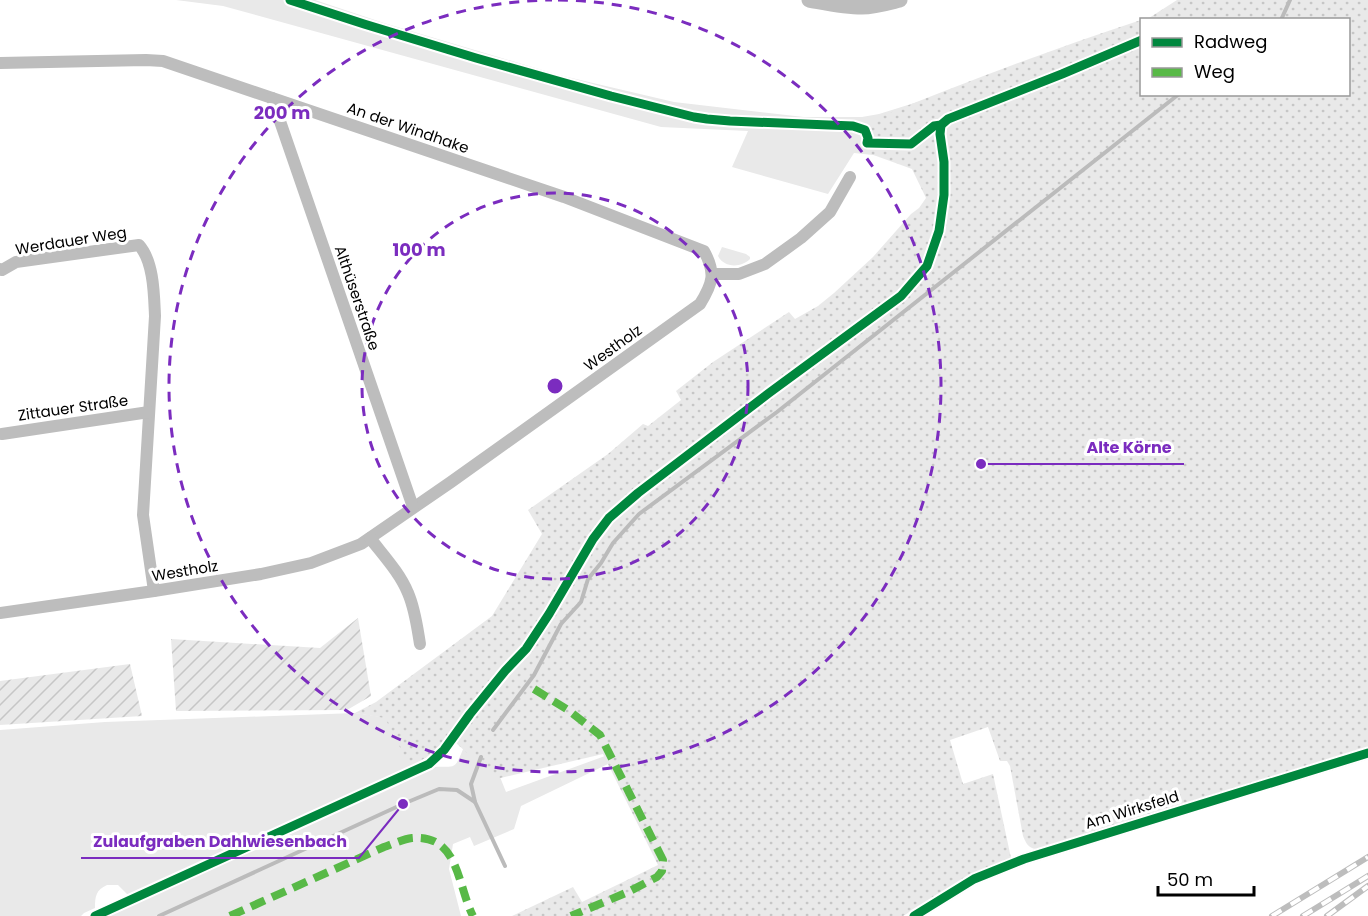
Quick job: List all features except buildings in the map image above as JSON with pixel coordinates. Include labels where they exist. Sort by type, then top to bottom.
[{"type":"street","points":[[809,0],[837,6],[862,7],[900,0]]},
{"type":"street","name":"An der Windhake","points":[[0,63],[163,61],[564,197],[704,251],[713,274]]},
{"type":"street","name":"Althüserstraße","points":[[272,98],[413,507]]},
{"type":"street","points":[[713,274],[739,274],[765,264],[801,238],[830,212],[850,177]]},
{"type":"street","name":"Werdauer Weg","points":[[0,269],[16,262],[103,249],[139,245],[144,251]]},
{"type":"street","name":"Zittauer Straße","points":[[144,251],[154,291],[155,316],[143,515],[154,591]]},
{"type":"street","name":"Westholz","points":[[0,613],[282,570],[311,563],[361,544],[700,304],[709,289],[713,274]]},
{"type":"street","name":"Zittauer Straße","points":[[2,434],[149,412]]},
{"type":"street","points":[[370,538],[408,591],[420,644]]},
{"type":"street","name":"Am Wirksfeld","points":[[914,916],[974,879],[1024,859],[1368,753]]},
{"type":"shaded area","points":[[176,0],[315,0],[559,75],[674,102],[804,117],[862,117],[940,95],[911,159],[854,153],[828,194],[732,167],[748,131],[661,127],[223,6]]},
{"type":"shaded area","points":[[1177,0],[1368,0],[1368,749],[1036,849],[1026,843],[1023,836],[1010,766],[1007,761],[1000,761],[988,727],[950,740],[963,784],[993,774],[1011,858],[958,883],[903,916],[512,916],[573,887],[582,902],[658,865],[603,754],[496,779],[456,743],[434,763],[425,758],[410,767],[385,718],[355,713],[376,702],[492,616],[542,534],[528,510],[608,454],[643,424],[648,426],[681,400],[676,391],[713,362],[789,312],[795,319],[818,306],[873,257],[919,208],[926,198],[912,169],[868,153],[868,137],[873,120],[1006,67],[1140,20],[1140,96],[1350,96],[1350,18],[1149,18]]},
{"type":"shaded area","points":[[722,247],[746,254],[750,259],[742,264],[728,265],[718,256]]},
{"type":"shaded area","points":[[358,618],[371,696],[347,710],[176,711],[171,639],[320,648]]},
{"type":"shaded area","points":[[130,664],[142,716],[0,725],[0,681]]},
{"type":"shaded area","points":[[355,713],[395,719],[417,754],[425,758],[419,763],[130,895],[118,885],[107,885],[97,894],[95,908],[81,916],[0,916],[0,730],[105,722]]},
{"type":"shaded area","points":[[464,747],[496,767],[506,792],[605,756],[608,764],[521,806],[514,829],[474,846],[470,837],[453,844],[449,869],[461,916],[108,916],[432,767],[454,766]]},
{"type":"waterway","points":[[1282,18],[1290,0]]},
{"type":"waterway","points":[[493,730],[534,675],[561,624],[581,602],[588,579],[613,543],[639,514],[777,412],[1176,96]]},
{"type":"waterway","points":[[475,802],[471,784],[481,757]]},
{"type":"waterway","points":[[159,916],[439,789],[457,790],[475,802],[505,866]]},
{"type":"railway","points":[[1272,916],[1368,857]]},
{"type":"railway","points":[[1303,916],[1368,876]]},
{"type":"railway","points":[[1327,916],[1368,886]]},
{"type":"marked path","points":[[534,689],[568,710],[600,735],[663,860],[662,871],[657,877],[571,916]]},
{"type":"marked path","points":[[230,916],[384,847],[412,838],[427,839],[439,844],[448,853],[473,916]]},
{"type":"cycle path","points":[[290,0],[476,58],[694,117],[730,121],[853,126],[865,130],[867,143],[911,144],[934,126],[941,125],[948,119],[1140,41]]},
{"type":"cycle path","points":[[95,916],[429,764],[444,750],[470,714],[526,649],[593,539],[609,518],[638,493],[769,393],[901,296],[927,266],[939,231],[944,195],[941,125]]},
{"type":"cycle path","points":[[914,916],[974,879],[1024,859],[1368,753]]},
{"type":"place","name":"Alte Körne","points":[[981,464]]},
{"type":"place","name":"Zulaufgraben Dahlwiesenbach","points":[[403,804]]}]
